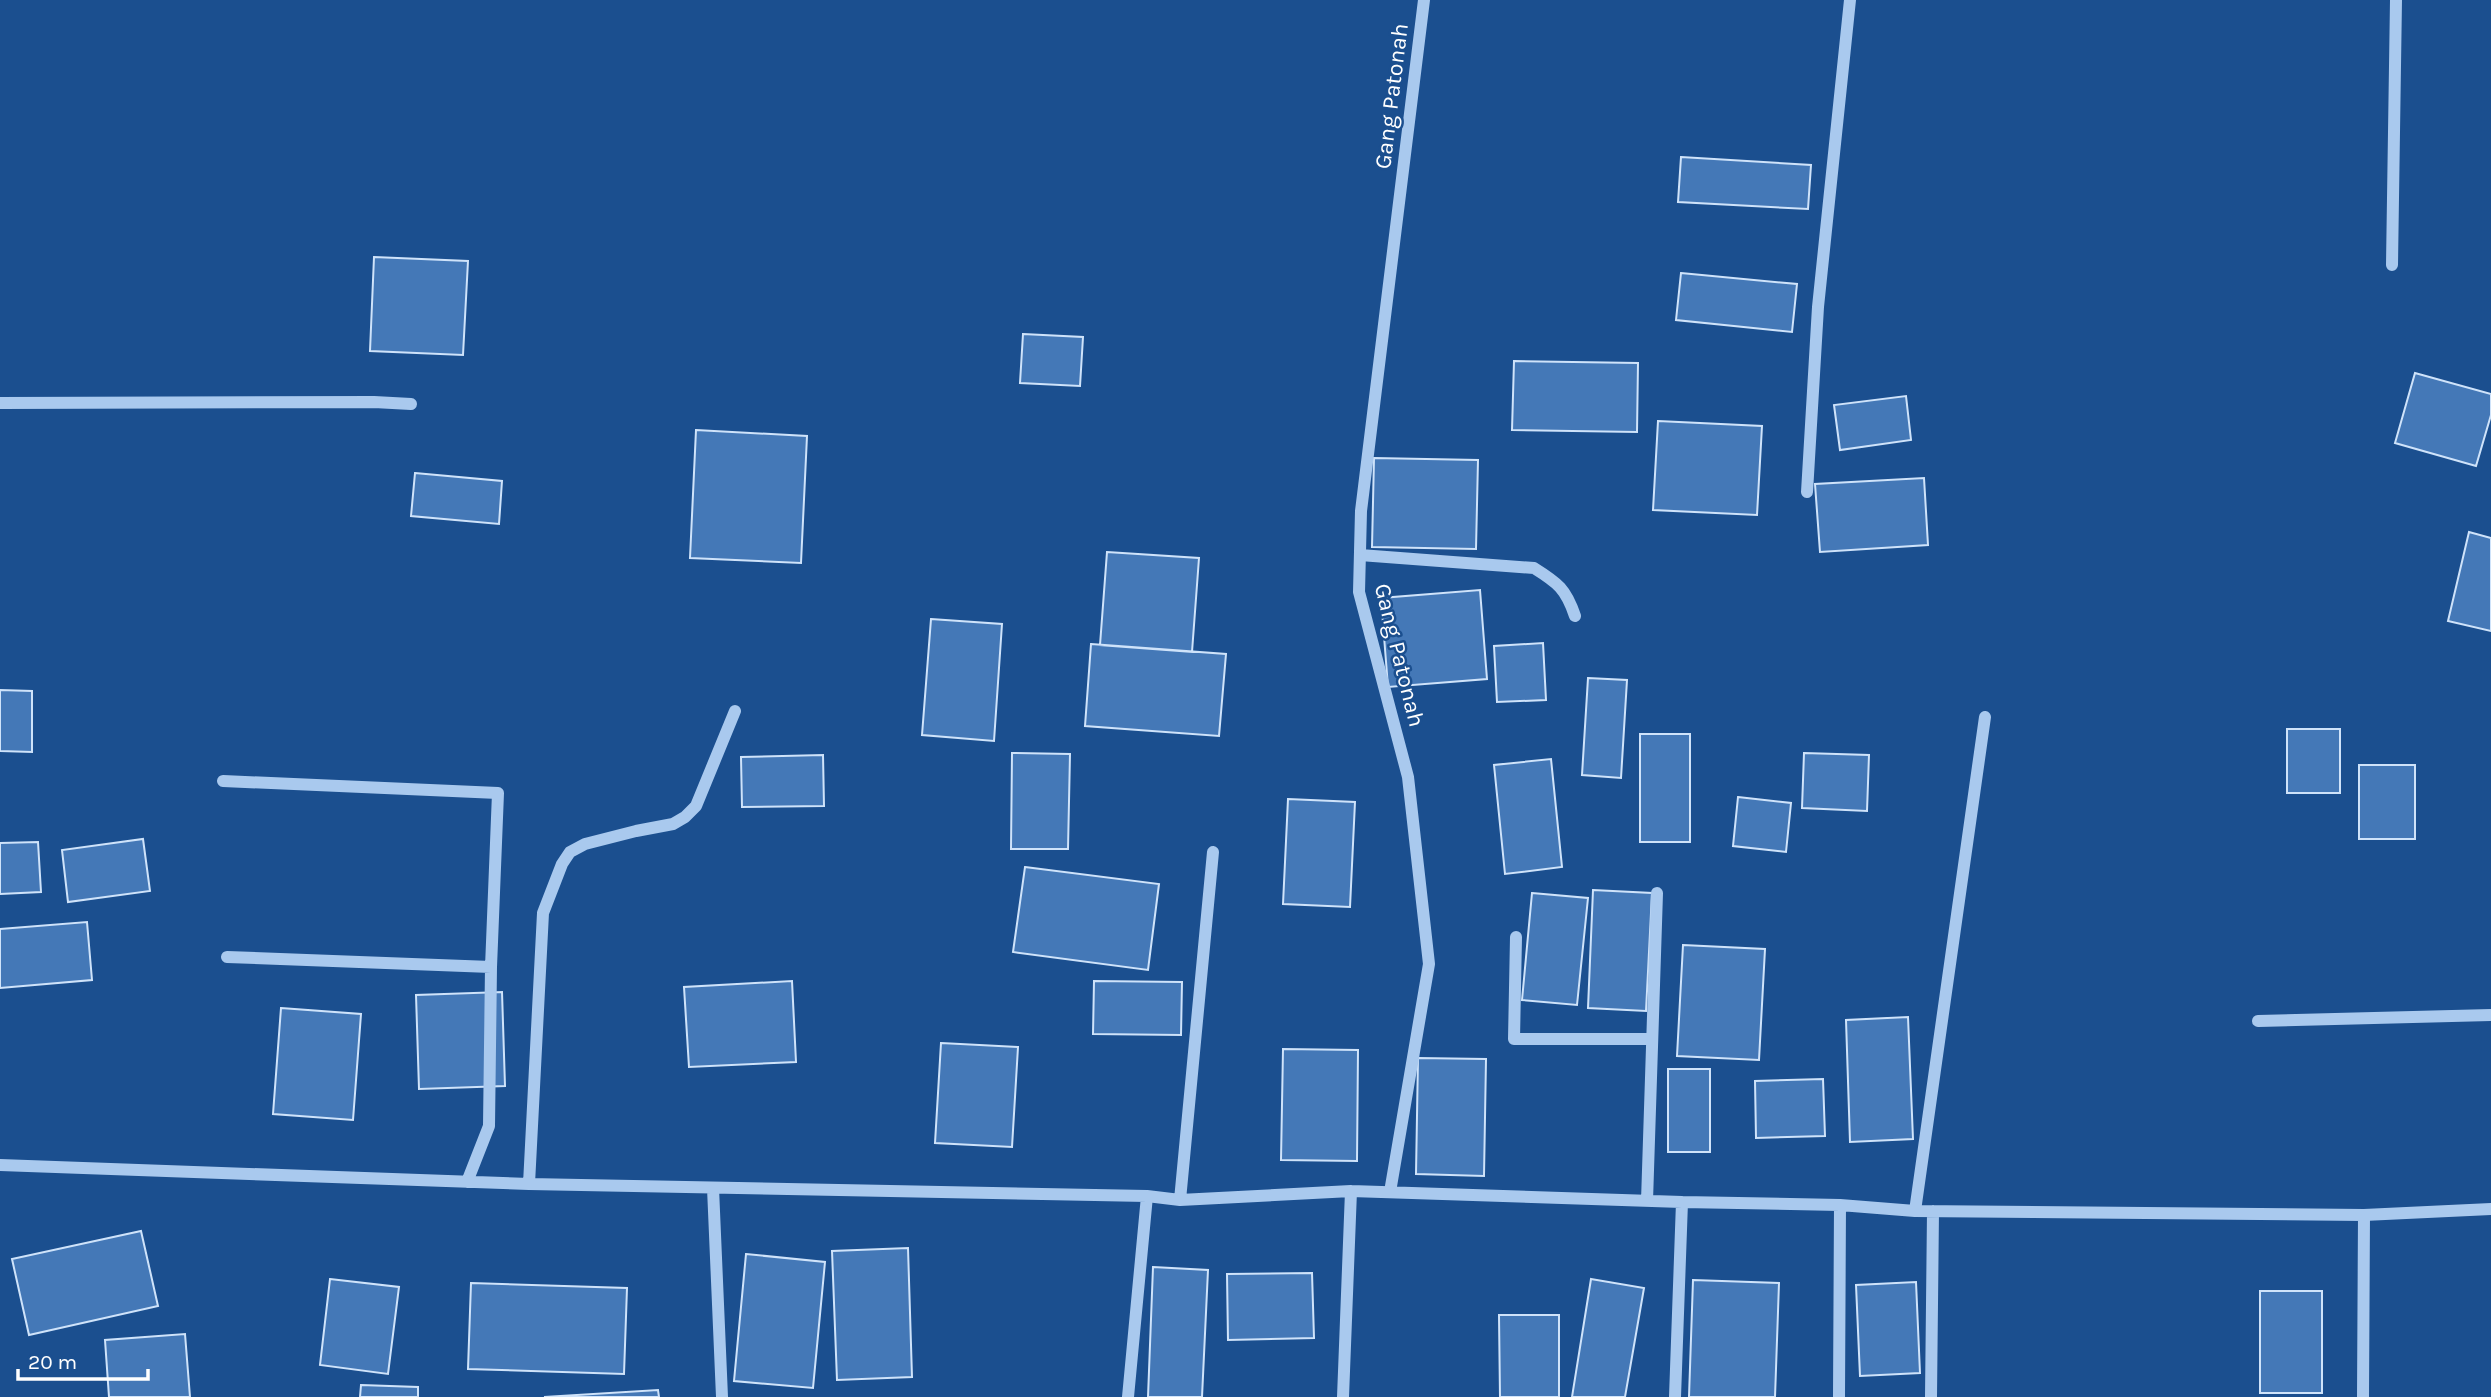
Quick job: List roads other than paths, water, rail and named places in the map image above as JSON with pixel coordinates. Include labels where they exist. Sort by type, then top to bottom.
[{"type":"street","name":"Gang Patonah","points":[[1390,1192],[1429,964],[1408,777],[1359,592],[1360,555],[1362,498],[1424,0]]},
{"type":"street","points":[[1807,492],[1818,307],[1850,0]]},
{"type":"street","points":[[2392,265],[2396,0]]},
{"type":"street","points":[[0,403],[411,404]]},
{"type":"street","points":[[1360,555],[1534,568],[1557,583],[1569,597],[1575,617]]},
{"type":"street","points":[[529,1184],[543,914],[562,864],[570,852],[585,844],[673,824],[685,817],[696,806],[735,711]]},
{"type":"street","points":[[1915,1211],[1985,717]]},
{"type":"street","points":[[223,781],[498,793],[491,967],[489,1126],[467,1182]]},
{"type":"street","points":[[1180,1200],[1213,852]]},
{"type":"street","points":[[1647,1201],[1657,892]]},
{"type":"street","points":[[1516,937],[1514,1039],[1652,1039]]},
{"type":"street","points":[[227,957],[491,967]]},
{"type":"street","points":[[2258,1021],[2491,1015]]},
{"type":"street","points":[[0,1165],[529,1184],[1147,1196],[1180,1200],[1351,1191],[1840,1205],[1915,1211],[2364,1215],[2491,1209]]},
{"type":"street","points":[[713,1188],[722,1397]]},
{"type":"street","points":[[1343,1397],[1351,1191]]},
{"type":"street","points":[[1128,1397],[1147,1196]]},
{"type":"street","points":[[1675,1397],[1682,1202]]},
{"type":"street","points":[[1839,1397],[1840,1205]]},
{"type":"street","points":[[1931,1397],[1933,1211]]},
{"type":"street","points":[[2363,1397],[2364,1215]]}]
